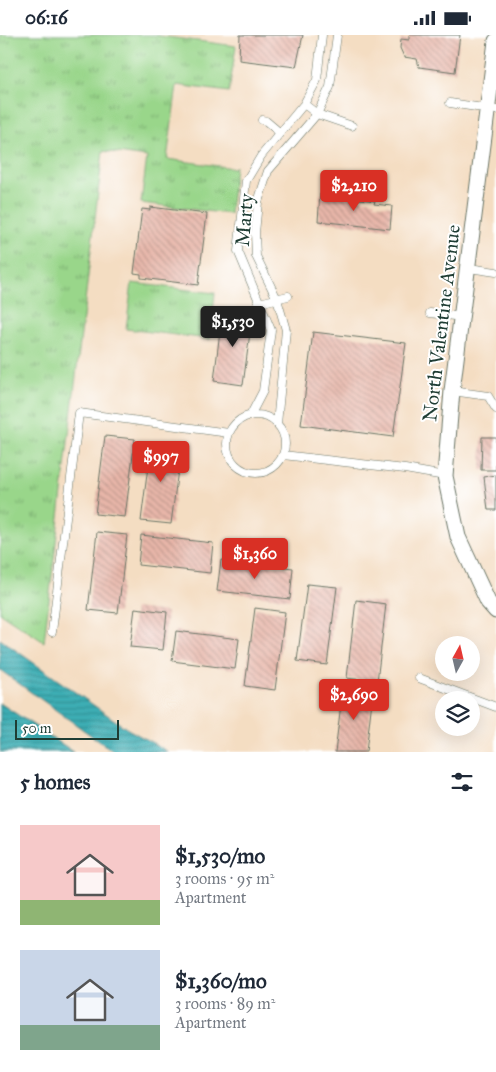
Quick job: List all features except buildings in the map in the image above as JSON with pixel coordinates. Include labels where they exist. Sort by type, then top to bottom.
[{"type":"street","name":"North Valentine Avenue","points":[[493,603],[458,537],[445,476],[452,391],[492,110],[496,41]]},
{"type":"lane","name":"Marty","points":[[250,416],[263,391],[271,330],[238,251],[246,181],[280,132],[304,104],[317,80],[322,35]]},
{"type":"lane","name":"Marty","points":[[277,424],[286,330],[276,299],[256,256],[255,233],[258,202],[268,171],[317,114],[330,87],[337,35]]},
{"type":"lane","points":[[450,103],[492,110]]},
{"type":"lane","points":[[304,104],[317,114],[352,126]]},
{"type":"lane","points":[[262,120],[280,132]]},
{"type":"lane","points":[[468,268],[496,272]]},
{"type":"lane","points":[[259,303],[288,296]]},
{"type":"lane","points":[[430,313],[462,317]]},
{"type":"lane","points":[[452,391],[488,396],[496,409]]},
{"type":"lane","points":[[52,632],[79,413],[229,433]]},
{"type":"lane","points":[[260,415],[277,424],[285,441],[283,455],[274,467],[266,471],[246,472],[231,460],[227,442],[229,433],[234,425],[250,416],[260,415]]},
{"type":"lane","points":[[283,455],[405,469],[445,476]]},
{"type":"lane","points":[[419,678],[496,707]]},
{"type":"green space","points":[[0,35],[152,35],[236,46],[229,92],[177,85],[167,159],[233,168],[235,166],[230,214],[141,203],[147,157],[103,151],[44,642],[0,613]]},
{"type":"green space","points":[[132,283],[215,293],[210,339],[126,329]]},
{"type":"water","points":[[0,639],[126,728],[169,752],[114,752],[0,670]]},
{"type":"water","points":[[0,703],[74,752],[0,752]]}]
